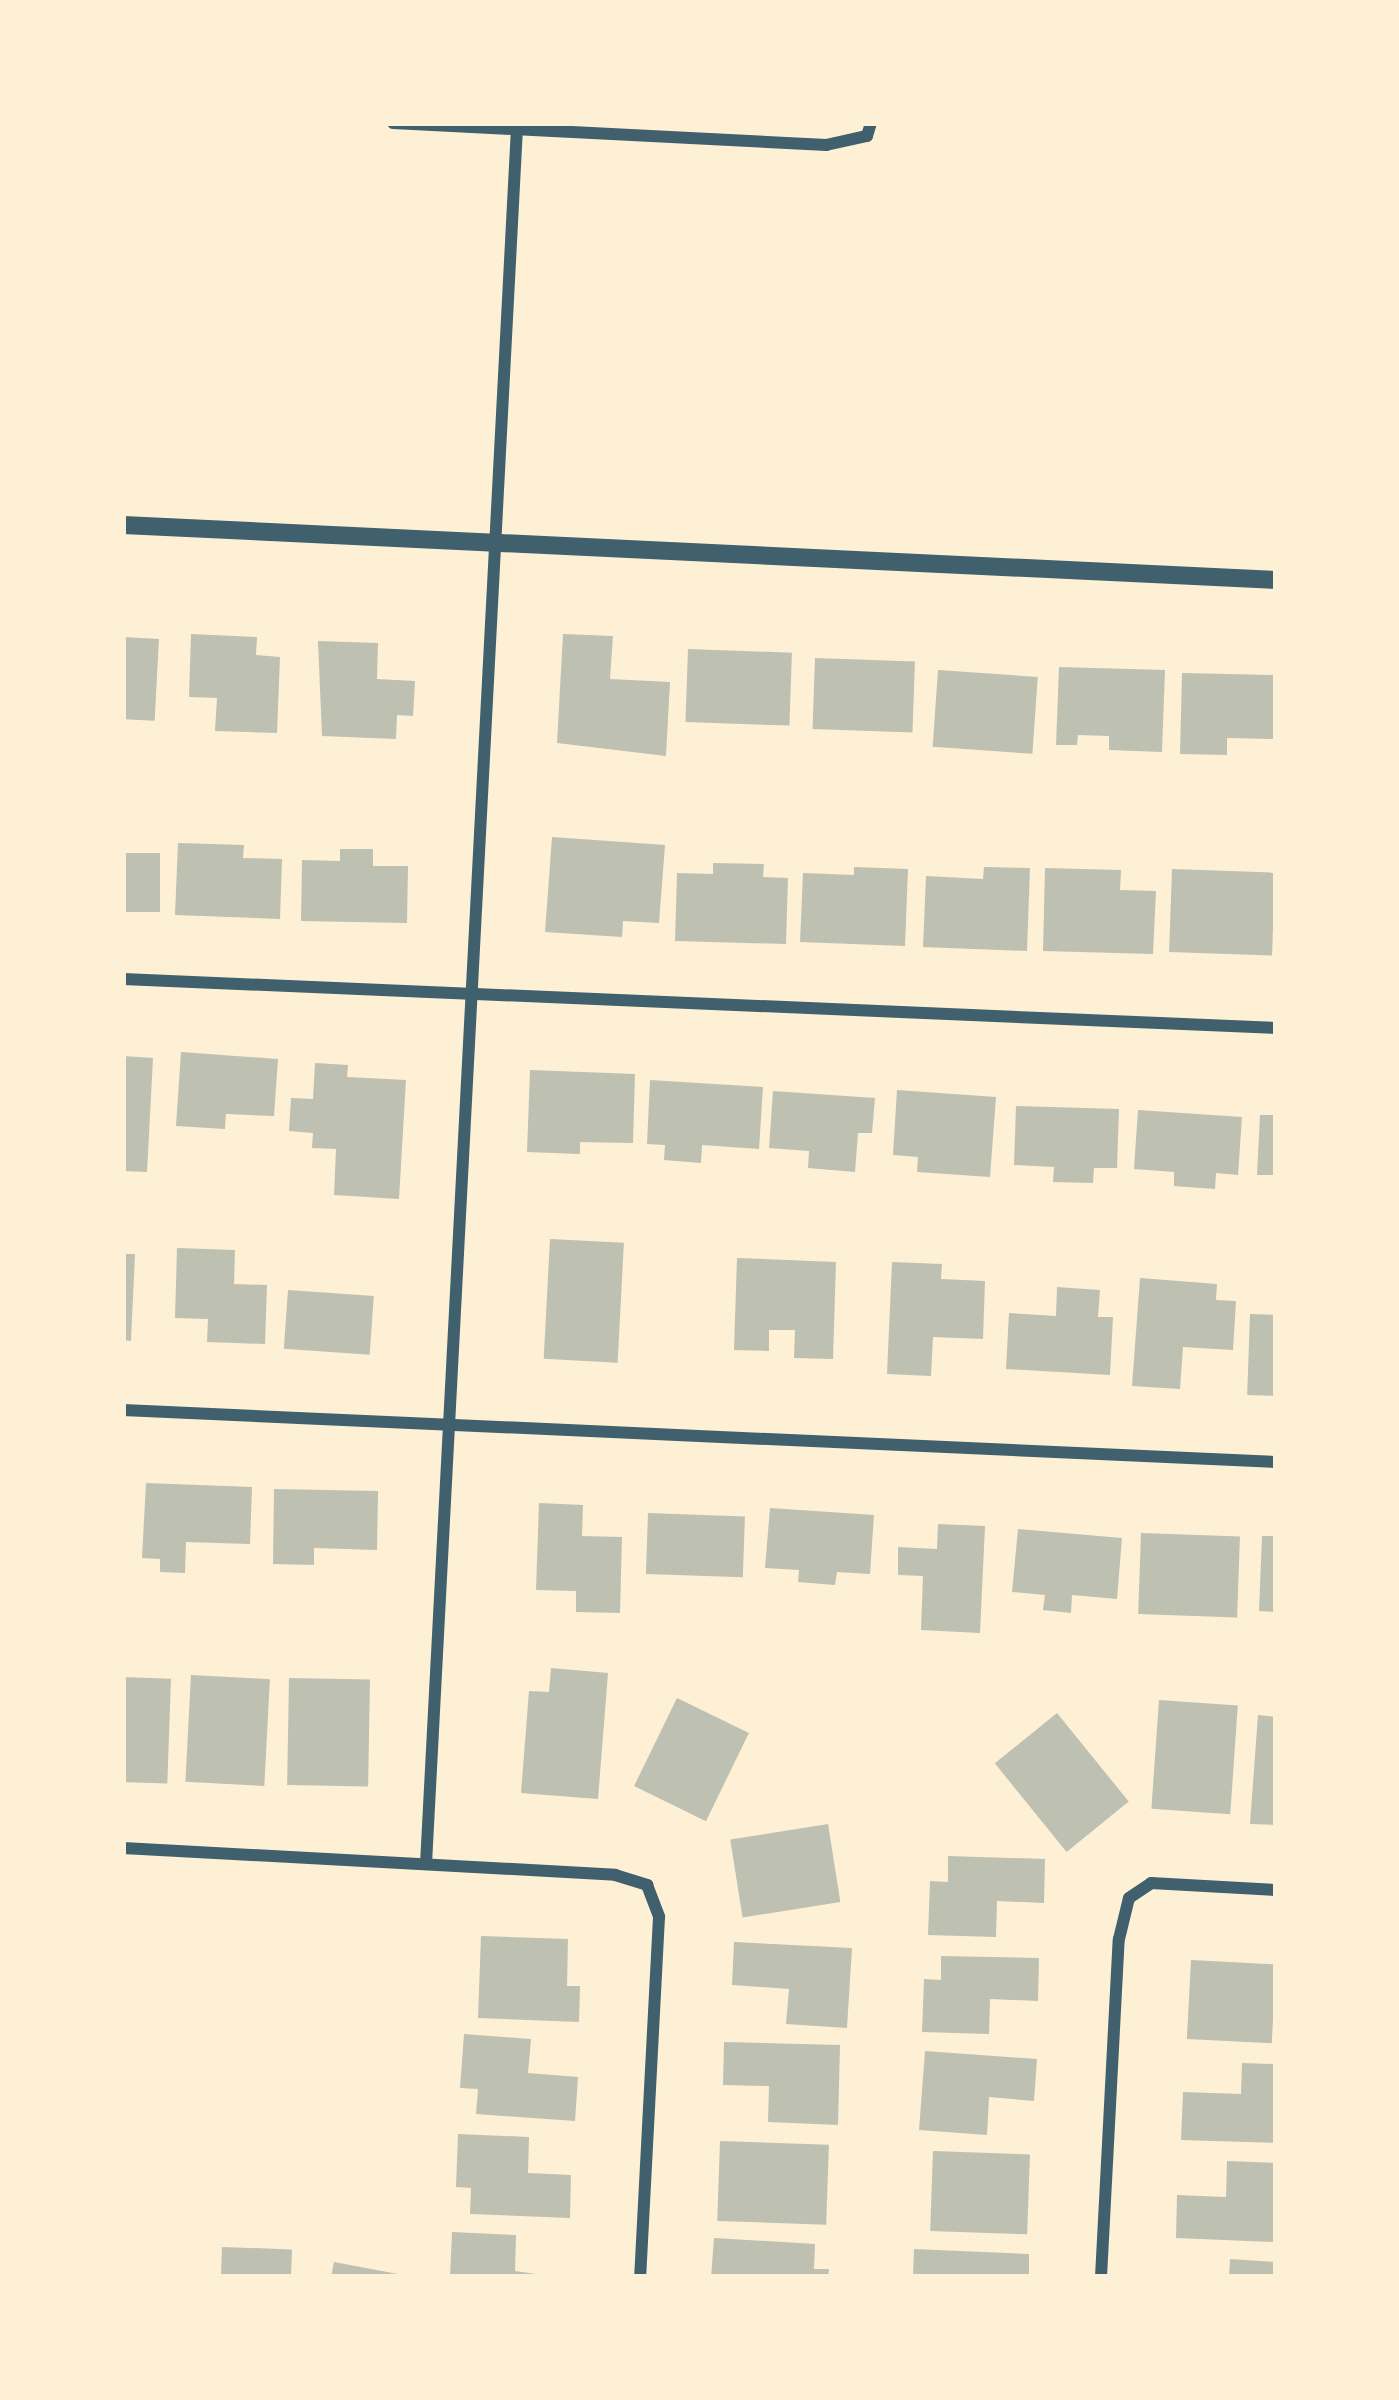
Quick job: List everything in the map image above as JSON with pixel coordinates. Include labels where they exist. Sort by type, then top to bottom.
[{"type":"street","points":[[393,123],[826,145],[869,129]]},
{"type":"street","points":[[426,1864],[517,129]]},
{"type":"street","points":[[123,525],[1276,580]]},
{"type":"street","points":[[123,979],[1276,1028]]},
{"type":"street","points":[[123,1410],[1276,1462]]},
{"type":"street","points":[[123,1848],[615,1875],[647,1885],[659,1917],[640,2277]]},
{"type":"street","points":[[1101,2277],[1119,1939],[1129,1898],[1151,1883],[1276,1890]]},
{"type":"building","points":[[191,634],[257,637],[256,655],[280,657],[277,733],[215,731],[217,698],[189,697]]},
{"type":"building","points":[[563,634],[613,636],[610,679],[670,682],[666,756],[557,743]]},
{"type":"building","points":[[123,637],[159,639],[155,721],[123,719]]},
{"type":"building","points":[[318,641],[378,643],[377,679],[415,681],[413,716],[397,715],[396,739],[322,736]]},
{"type":"building","points":[[688,649],[792,653],[789,726],[685,722]]},
{"type":"building","points":[[815,658],[915,661],[912,732],[813,729]]},
{"type":"building","points":[[1059,667],[1165,670],[1162,752],[1109,750],[1109,736],[1078,735],[1077,745],[1056,745]]},
{"type":"building","points":[[938,670],[1038,677],[1032,754],[933,747]]},
{"type":"building","points":[[1182,673],[1276,675],[1276,739],[1227,738],[1227,755],[1180,754]]},
{"type":"building","points":[[552,837],[665,845],[659,923],[623,921],[622,937],[545,932]]},
{"type":"building","points":[[178,843],[244,845],[243,858],[282,859],[280,919],[175,915]]},
{"type":"building","points":[[340,849],[373,849],[373,866],[408,866],[407,923],[301,921],[302,860],[340,861]]},
{"type":"building","points":[[123,853],[160,853],[160,912],[123,912]]},
{"type":"building","points":[[713,863],[764,864],[763,877],[788,878],[786,944],[675,941],[677,873],[713,874]]},
{"type":"building","points":[[854,867],[908,869],[905,946],[800,942],[803,873],[854,875]]},
{"type":"building","points":[[984,867],[1030,868],[1027,951],[923,947],[926,876],[983,879]]},
{"type":"building","points":[[1045,868],[1121,870],[1120,890],[1156,891],[1153,954],[1043,951]]},
{"type":"building","points":[[1172,869],[1275,873],[1272,956],[1169,952]]},
{"type":"building","points":[[181,1052],[278,1059],[274,1116],[226,1114],[225,1129],[176,1126]]},
{"type":"building","points":[[123,1056],[153,1058],[147,1172],[123,1171]]},
{"type":"building","points":[[315,1063],[348,1065],[347,1077],[406,1080],[399,1199],[334,1195],[336,1149],[312,1148],[313,1133],[289,1131],[291,1098],[313,1099]]},
{"type":"building","points":[[530,1070],[635,1074],[633,1143],[580,1142],[580,1154],[527,1152]]},
{"type":"building","points":[[650,1080],[763,1087],[759,1149],[702,1145],[701,1163],[664,1160],[665,1145],[647,1144]]},
{"type":"building","points":[[897,1090],[996,1097],[990,1177],[917,1172],[918,1157],[893,1155]]},
{"type":"building","points":[[773,1091],[875,1098],[872,1133],[858,1133],[855,1172],[808,1168],[809,1151],[769,1148]]},
{"type":"building","points":[[1016,1106],[1119,1109],[1117,1168],[1094,1168],[1093,1183],[1053,1182],[1054,1167],[1014,1165]]},
{"type":"building","points":[[1138,1110],[1242,1117],[1238,1175],[1216,1173],[1215,1189],[1174,1186],[1174,1172],[1134,1169]]},
{"type":"building","points":[[1260,1115],[1276,1115],[1276,1175],[1257,1175]]},
{"type":"building","points":[[550,1239],[624,1243],[618,1363],[544,1359]]},
{"type":"building","points":[[177,1248],[235,1250],[234,1284],[267,1285],[265,1344],[207,1342],[208,1319],[175,1318]]},
{"type":"building","points":[[123,1254],[135,1254],[131,1341],[123,1340]]},
{"type":"building","points":[[737,1258],[836,1262],[833,1359],[794,1358],[795,1330],[769,1330],[769,1351],[734,1350]]},
{"type":"building","points":[[892,1262],[942,1264],[941,1279],[985,1281],[983,1339],[933,1337],[931,1376],[887,1374]]},
{"type":"building","points":[[1140,1278],[1217,1284],[1216,1300],[1236,1301],[1233,1350],[1183,1347],[1180,1389],[1132,1386]]},
{"type":"building","points":[[1057,1287],[1100,1290],[1098,1317],[1113,1317],[1110,1375],[1006,1369],[1009,1313],[1056,1316]]},
{"type":"building","points":[[288,1290],[374,1296],[370,1355],[284,1349]]},
{"type":"building","points":[[1250,1314],[1276,1315],[1273,1396],[1247,1395]]},
{"type":"building","points":[[146,1483],[252,1487],[250,1544],[186,1542],[185,1573],[160,1572],[160,1559],[142,1558]]},
{"type":"building","points":[[274,1489],[378,1491],[377,1550],[314,1548],[314,1565],[273,1564]]},
{"type":"building","points":[[539,1503],[583,1505],[582,1536],[622,1537],[620,1613],[576,1612],[576,1591],[536,1590]]},
{"type":"building","points":[[770,1508],[874,1515],[870,1574],[837,1572],[835,1585],[798,1582],[799,1570],[765,1568]]},
{"type":"building","points":[[648,1513],[745,1516],[743,1577],[646,1574]]},
{"type":"building","points":[[938,1524],[985,1526],[980,1633],[921,1630],[923,1576],[898,1575],[898,1547],[937,1549]]},
{"type":"building","points":[[1018,1529],[1122,1538],[1117,1599],[1072,1595],[1071,1613],[1043,1610],[1045,1595],[1012,1592]]},
{"type":"building","points":[[1141,1533],[1240,1536],[1237,1617],[1138,1614]]},
{"type":"building","points":[[1262,1536],[1276,1536],[1276,1612],[1259,1611]]},
{"type":"building","points":[[551,1668],[608,1673],[598,1799],[521,1793],[529,1691],[549,1692]]},
{"type":"building","points":[[191,1675],[270,1679],[264,1786],[185,1782]]},
{"type":"building","points":[[123,1677],[171,1679],[167,1784],[123,1782]]},
{"type":"building","points":[[289,1678],[370,1679],[368,1786],[287,1785]]},
{"type":"building","points":[[677,1698],[749,1733],[706,1821],[634,1786]]},
{"type":"building","points":[[1159,1700],[1238,1706],[1230,1814],[1151,1809]]},
{"type":"building","points":[[1057,1713],[1129,1802],[1067,1852],[995,1763]]},
{"type":"building","points":[[1258,1715],[1276,1717],[1276,1825],[1250,1824]]},
{"type":"building","points":[[828,1824],[840,1902],[743,1918],[730,1839]]},
{"type":"building","points":[[948,1856],[1045,1859],[1044,1903],[997,1901],[996,1937],[928,1935],[930,1881],[948,1882]]},
{"type":"building","points":[[481,1936],[568,1939],[567,1986],[580,1986],[579,2022],[478,2018]]},
{"type":"building","points":[[734,1942],[852,1948],[847,2028],[786,2024],[789,1989],[732,1985]]},
{"type":"building","points":[[941,1956],[1039,1958],[1038,2001],[990,1999],[989,2034],[922,2032],[924,1979],[941,1980]]},
{"type":"building","points":[[1191,1960],[1276,1964],[1272,2043],[1187,2039]]},
{"type":"building","points":[[464,2034],[531,2039],[528,2073],[578,2077],[575,2121],[476,2114],[478,2089],[460,2088]]},
{"type":"building","points":[[724,2042],[840,2045],[838,2125],[768,2122],[769,2086],[723,2085]]},
{"type":"building","points":[[925,2051],[1037,2059],[1034,2101],[989,2097],[987,2135],[919,2130]]},
{"type":"building","points":[[1242,2063],[1276,2064],[1276,2143],[1181,2140],[1183,2092],[1241,2094]]},
{"type":"building","points":[[458,2134],[529,2137],[528,2173],[571,2175],[570,2218],[470,2214],[471,2188],[456,2187]]},
{"type":"building","points":[[720,2141],[829,2145],[826,2225],[717,2221]]},
{"type":"building","points":[[933,2151],[1030,2154],[1027,2234],[930,2231]]},
{"type":"building","points":[[1227,2161],[1276,2163],[1274,2242],[1176,2238],[1177,2195],[1226,2197]]},
{"type":"building","points":[[452,2232],[516,2235],[515,2271],[557,2277],[450,2277]]},
{"type":"building","points":[[714,2238],[815,2244],[814,2269],[829,2269],[828,2277],[711,2277]]},
{"type":"building","points":[[222,2247],[292,2249],[291,2277],[221,2277]]},
{"type":"building","points":[[914,2249],[1029,2254],[1029,2277],[913,2277]]},
{"type":"building","points":[[1230,2259],[1276,2262],[1276,2277],[1229,2277]]},
{"type":"building","points":[[334,2262],[403,2275],[403,2277],[331,2277]]}]
